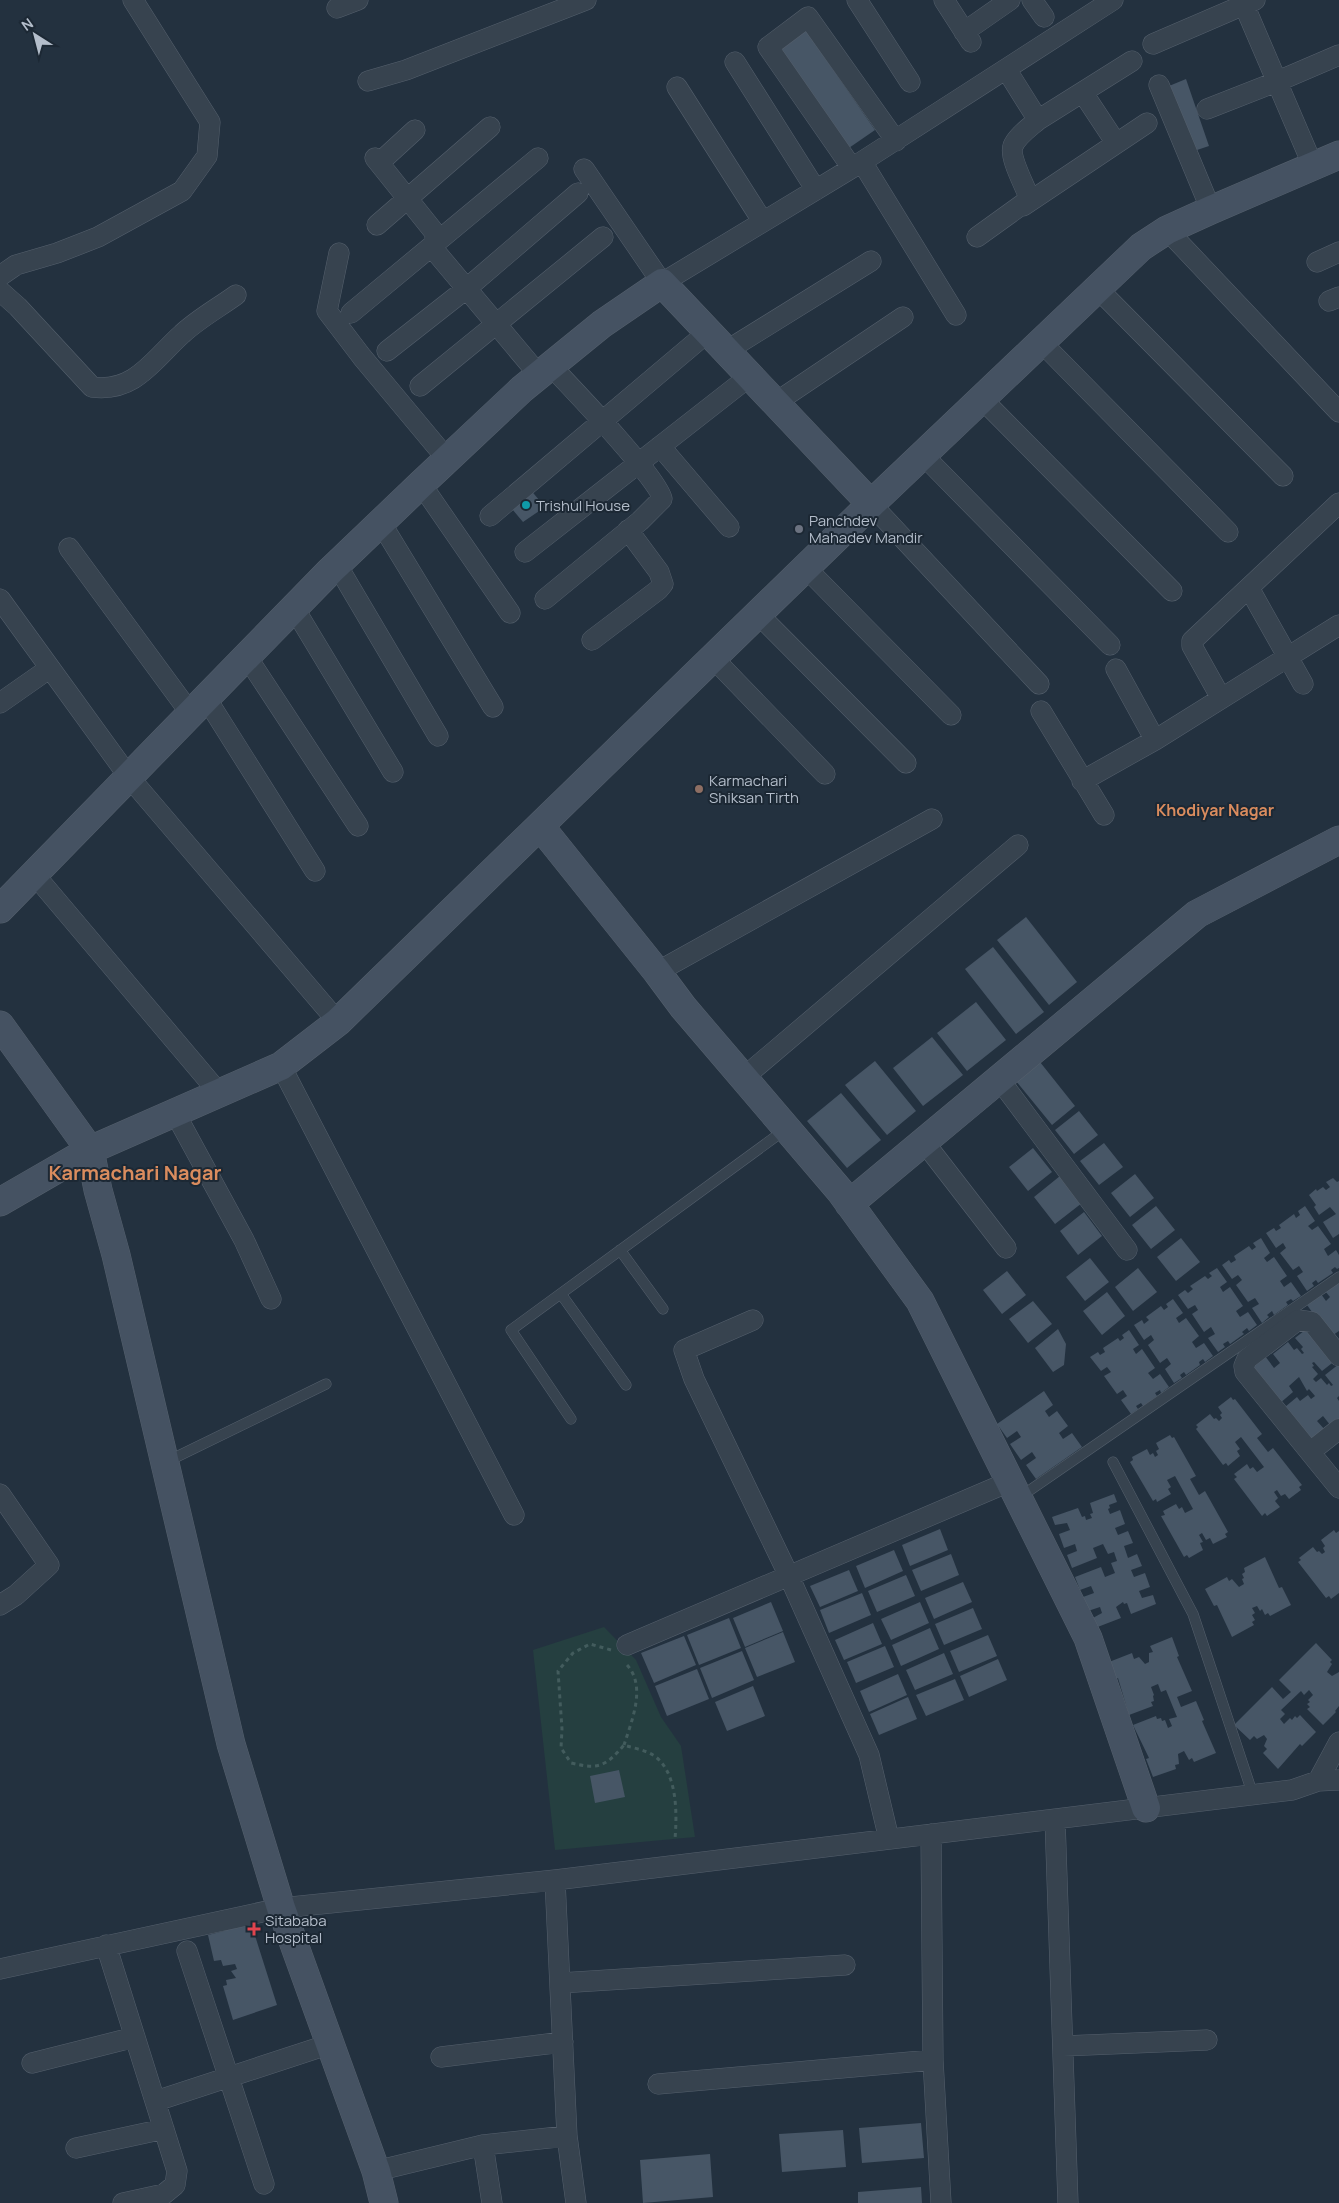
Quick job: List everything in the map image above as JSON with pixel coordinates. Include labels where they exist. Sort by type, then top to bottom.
[{"type":"street","points":[[0,276],[16,265],[57,254],[98,236],[182,191],[207,156],[210,122],[132,0]]},
{"type":"street","points":[[337,8],[358,0]]},
{"type":"street","points":[[539,0],[542,6],[558,0]]},
{"type":"street","points":[[368,81],[406,70],[586,0]]},
{"type":"street","points":[[857,0],[910,82]]},
{"type":"street","points":[[944,0],[968,37],[1010,0]]},
{"type":"street","points":[[1032,0],[1044,17]]},
{"type":"street","points":[[0,909],[337,565],[421,484],[545,370],[602,324],[662,283],[896,141],[1113,0]]},
{"type":"street","points":[[1153,44],[1247,2],[1276,82],[1313,166]]},
{"type":"street","points":[[896,141],[808,17],[768,47],[857,165],[956,315]]},
{"type":"street","points":[[1207,109],[1339,55]]},
{"type":"street","points":[[1023,206],[1027,201],[1028,195],[1012,157],[1013,146],[1038,120],[1132,61]]},
{"type":"street","points":[[735,62],[816,190]]},
{"type":"street","points":[[1006,69],[1038,120]]},
{"type":"street","points":[[1159,85],[1211,210]]},
{"type":"street","points":[[677,87],[763,222]]},
{"type":"street","points":[[1083,93],[1116,143]]},
{"type":"street","points":[[977,237],[1147,123]]},
{"type":"street","points":[[377,225],[490,127]]},
{"type":"street","points":[[415,130],[377,161],[435,234],[435,251],[496,324],[602,422],[662,493],[662,499],[653,509],[545,599]]},
{"type":"street","points":[[0,1202],[90,1150],[282,1066],[338,1022],[923,454],[983,400],[1141,247],[1167,230],[1339,155]]},
{"type":"street","points":[[351,313],[538,158]]},
{"type":"street","points":[[584,169],[662,283],[872,504],[1039,684]]},
{"type":"street","points":[[387,351],[466,289],[578,193]]},
{"type":"street","points":[[1167,230],[1339,412]]},
{"type":"street","points":[[420,386],[603,237]]},
{"type":"street","points":[[1317,262],[1339,252]]},
{"type":"street","points":[[339,253],[327,311],[362,357],[448,459]]},
{"type":"street","points":[[490,516],[602,422],[717,341],[871,261]]},
{"type":"street","points":[[1098,289],[1283,476]]},
{"type":"street","points":[[0,291],[18,307],[92,387],[104,389],[118,387],[139,375],[183,333],[236,295]]},
{"type":"street","points":[[775,403],[903,317]]},
{"type":"street","points":[[1042,343],[1228,532]]},
{"type":"street","points":[[525,552],[750,376]]},
{"type":"street","points":[[983,400],[1172,591]]},
{"type":"street","points":[[660,446],[729,527]]},
{"type":"street","points":[[923,454],[1110,645]]},
{"type":"street","points":[[421,484],[510,613]]},
{"type":"street","points":[[1221,698],[1192,646],[1192,641],[1339,502]]},
{"type":"street","points":[[381,522],[493,707]]},
{"type":"street","points":[[592,640],[658,590],[663,584],[659,572],[628,530]]},
{"type":"street","points":[[69,548],[199,706],[315,871]]},
{"type":"street","points":[[337,565],[438,736]]},
{"type":"street","points":[[806,568],[951,715]]},
{"type":"street","points":[[1249,588],[1303,684]]},
{"type":"street","points":[[0,599],[129,777],[338,1022]]},
{"type":"street","points":[[294,608],[393,772]]},
{"type":"street","points":[[758,614],[906,763]]},
{"type":"street","points":[[1082,781],[1155,740],[1339,625]]},
{"type":"street","points":[[246,657],[358,826]]},
{"type":"street","points":[[713,658],[824,774]]},
{"type":"street","points":[[0,703],[50,668]]},
{"type":"street","points":[[1116,669],[1155,740]]},
{"type":"street","points":[[1041,711],[1104,815]]},
{"type":"street","points":[[657,972],[932,819]]},
{"type":"street","points":[[540,826],[683,1007],[849,1204],[920,1301],[1088,1638],[1146,1808]]},
{"type":"street","points":[[849,1204],[1197,914],[1339,840]]},
{"type":"street","points":[[743,1078],[1018,845]]},
{"type":"street","points":[[34,874],[219,1093]]},
{"type":"street","points":[[0,1025],[90,1150],[98,1190],[116,1255],[232,1744],[280,1908],[376,2171],[384,2203]]},
{"type":"street","points":[[282,1066],[514,1515]]},
{"type":"street","points":[[999,1079],[1127,1250]]},
{"type":"street","points":[[175,1112],[244,1240],[271,1299]]},
{"type":"street","points":[[924,1142],[1006,1248]]},
{"type":"street","points":[[753,1320],[684,1350],[694,1379],[789,1576],[869,1755],[889,1839]]},
{"type":"street","points":[[1339,1356],[1312,1322],[1298,1320],[1247,1359],[1244,1366],[1245,1372],[1339,1488]]},
{"type":"street","points":[[1310,1452],[1339,1429]]},
{"type":"street","points":[[620,1651],[789,1576],[1015,1489]]},
{"type":"street","points":[[0,1494],[49,1565],[16,1595],[0,1605]]},
{"type":"street","points":[[1318,1781],[1339,1742]]},
{"type":"street","points":[[0,1969],[280,1908],[555,1880],[1253,1795],[1292,1790],[1318,1781],[1339,1780]]},
{"type":"street","points":[[1055,1819],[1068,2203]]},
{"type":"street","points":[[930,1834],[933,2060],[940,2203]]},
{"type":"street","points":[[555,1880],[568,2136],[576,2203]]},
{"type":"street","points":[[106,1945],[177,2171],[175,2185],[164,2194],[123,2203]]},
{"type":"street","points":[[187,1951],[264,2184]]},
{"type":"street","points":[[560,1983],[845,1965]]},
{"type":"street","points":[[32,2063],[135,2037]]},
{"type":"street","points":[[1063,2046],[1207,2040]]},
{"type":"street","points":[[441,2057],[563,2042]]},
{"type":"street","points":[[156,2101],[330,2044]]},
{"type":"street","points":[[658,2084],[933,2060]]},
{"type":"street","points":[[76,2148],[164,2129]]},
{"type":"street","points":[[376,2171],[482,2145],[568,2136]]},
{"type":"street","points":[[482,2145],[492,2203]]},
{"type":"lane","points":[[571,1419],[510,1330],[786,1129]]},
{"type":"lane","points":[[620,1250],[663,1309]]},
{"type":"lane","points":[[1015,1489],[1339,1277]]},
{"type":"lane","points":[[561,1294],[626,1386]]},
{"type":"lane","points":[[165,1462],[326,1384]]},
{"type":"lane","points":[[1113,1462],[1193,1614],[1253,1795]]},
{"type":"path","points":[[590,1644],[620,1651],[633,1672],[637,1699],[624,1744],[611,1759],[600,1766],[585,1767],[571,1763],[561,1748],[562,1729],[558,1671],[573,1653],[590,1644]]},
{"type":"path","points":[[624,1744],[653,1755],[666,1767],[677,1811],[675,1839]]},
{"type":"green space","points":[[604,1627],[636,1660],[661,1717],[681,1746],[695,1837],[555,1850],[533,1650]]},
{"type":"building","points":[[804,28],[875,130],[846,150],[775,49]]},
{"type":"building","points":[[1186,79],[1209,146],[1191,152],[1169,86]]},
{"type":"building","name":"Trishul House","points":[[529,488],[545,507],[523,522],[507,503]]},
{"type":"building","points":[[1026,917],[1077,982],[1049,1005],[997,940]]},
{"type":"building","points":[[993,947],[1044,1012],[1016,1034],[965,969]]},
{"type":"building","points":[[976,1002],[1006,1040],[967,1071],[937,1033]]},
{"type":"building","points":[[932,1037],[963,1075],[923,1106],[893,1068]]},
{"type":"building","points":[[875,1061],[916,1111],[887,1135],[845,1085]]},
{"type":"building","points":[[1040,1062],[1075,1106],[1052,1125],[1016,1081]]},
{"type":"building","points":[[841,1093],[881,1140],[847,1168],[807,1121]]},
{"type":"building","points":[[1079,1111],[1098,1135],[1074,1154],[1055,1130]]},
{"type":"building","points":[[1104,1143],[1123,1167],[1099,1185],[1080,1161]]},
{"type":"building","points":[[1033,1148],[1052,1172],[1028,1191],[1009,1167]]},
{"type":"building","points":[[1135,1174],[1154,1198],[1130,1217],[1111,1193]]},
{"type":"building","points":[[1060,1176],[1082,1203],[1055,1224],[1034,1197]]},
{"type":"building","points":[[1333,1178],[1337,1182],[1339,1181],[1339,1234],[1333,1238],[1323,1222],[1336,1214],[1330,1207],[1319,1215],[1314,1207],[1316,1205],[1309,1195],[1316,1189],[1317,1191],[1323,1187],[1326,1190],[1330,1187],[1326,1182]]},
{"type":"building","points":[[1156,1206],[1175,1230],[1151,1249],[1132,1225]]},
{"type":"building","points":[[1305,1206],[1315,1221],[1308,1226],[1312,1230],[1318,1226],[1331,1244],[1324,1249],[1328,1256],[1336,1250],[1339,1255],[1339,1268],[1335,1267],[1331,1270],[1333,1273],[1318,1283],[1316,1280],[1312,1283],[1314,1286],[1307,1291],[1297,1276],[1303,1272],[1299,1266],[1293,1270],[1280,1253],[1286,1248],[1283,1243],[1276,1248],[1266,1233],[1274,1228],[1276,1231],[1281,1228],[1279,1225],[1294,1214],[1296,1218],[1300,1215],[1298,1211]]},
{"type":"building","points":[[1084,1212],[1102,1236],[1078,1255],[1060,1231]]},
{"type":"building","points":[[1181,1238],[1200,1262],[1176,1281],[1157,1257]]},
{"type":"building","points":[[1261,1238],[1270,1253],[1264,1258],[1267,1262],[1274,1257],[1287,1276],[1280,1281],[1284,1287],[1291,1282],[1301,1296],[1293,1301],[1291,1299],[1286,1302],[1288,1305],[1274,1315],[1272,1311],[1267,1315],[1269,1317],[1262,1323],[1252,1308],[1259,1304],[1255,1298],[1248,1302],[1236,1285],[1242,1280],[1238,1275],[1232,1279],[1222,1265],[1229,1260],[1231,1263],[1236,1260],[1234,1256],[1249,1246],[1252,1250],[1256,1247],[1253,1243]]},
{"type":"building","points":[[1090,1258],[1109,1282],[1085,1301],[1066,1277]]},
{"type":"building","points":[[1138,1268],[1157,1292],[1133,1311],[1115,1287]]},
{"type":"building","points":[[1217,1268],[1227,1282],[1220,1287],[1223,1292],[1230,1287],[1243,1306],[1236,1311],[1240,1317],[1248,1312],[1257,1325],[1249,1331],[1247,1328],[1242,1332],[1244,1334],[1230,1344],[1228,1341],[1223,1344],[1225,1347],[1218,1352],[1208,1338],[1215,1334],[1211,1327],[1204,1332],[1192,1314],[1198,1310],[1195,1305],[1188,1309],[1178,1295],[1185,1290],[1188,1293],[1193,1289],[1190,1286],[1205,1276],[1208,1279],[1212,1276],[1209,1273]]},
{"type":"building","points":[[1007,1271],[1026,1295],[1002,1314],[983,1290]]},
{"type":"building","points":[[1339,1281],[1339,1331],[1330,1337],[1307,1305],[1321,1294],[1326,1301],[1330,1297],[1325,1291]]},
{"type":"building","points":[[1107,1292],[1125,1316],[1102,1335],[1083,1311]]},
{"type":"building","points":[[1173,1299],[1183,1313],[1176,1318],[1179,1323],[1186,1318],[1199,1336],[1192,1342],[1196,1348],[1204,1343],[1213,1356],[1205,1362],[1203,1359],[1199,1362],[1200,1365],[1186,1375],[1184,1372],[1180,1375],[1182,1378],[1174,1383],[1165,1369],[1171,1364],[1167,1358],[1160,1363],[1148,1345],[1154,1340],[1151,1335],[1144,1340],[1134,1325],[1142,1320],[1144,1324],[1149,1320],[1146,1317],[1161,1306],[1164,1310],[1168,1307],[1166,1304]]},
{"type":"building","points":[[1033,1301],[1052,1324],[1028,1343],[1009,1319]]},
{"type":"building","points":[[1309,1327],[1336,1360],[1322,1371],[1314,1362],[1312,1363],[1314,1366],[1312,1367],[1318,1374],[1313,1379],[1316,1382],[1321,1378],[1327,1385],[1329,1383],[1331,1386],[1333,1385],[1325,1375],[1339,1364],[1339,1396],[1337,1398],[1339,1401],[1339,1420],[1331,1426],[1323,1416],[1317,1421],[1326,1431],[1313,1441],[1285,1407],[1297,1397],[1300,1401],[1308,1395],[1311,1399],[1315,1396],[1309,1389],[1307,1391],[1299,1377],[1289,1386],[1293,1392],[1279,1404],[1250,1368],[1265,1356],[1274,1368],[1280,1363],[1273,1354],[1288,1342],[1294,1350],[1297,1348],[1302,1354],[1304,1353],[1301,1349],[1303,1347],[1295,1338]]},
{"type":"building","points":[[1058,1329],[1066,1344],[1064,1365],[1053,1372],[1035,1348]]},
{"type":"building","points":[[1129,1330],[1139,1345],[1133,1349],[1136,1354],[1142,1349],[1155,1368],[1148,1373],[1153,1379],[1160,1374],[1169,1387],[1161,1393],[1160,1390],[1155,1393],[1157,1396],[1143,1406],[1141,1403],[1136,1406],[1138,1409],[1131,1414],[1121,1400],[1127,1396],[1123,1390],[1117,1394],[1104,1376],[1111,1372],[1107,1367],[1101,1371],[1090,1357],[1098,1352],[1100,1355],[1105,1352],[1103,1348],[1118,1338],[1120,1341],[1124,1338],[1122,1335]]},
{"type":"building","points":[[1044,1391],[1053,1405],[1045,1411],[1049,1417],[1057,1411],[1068,1426],[1059,1433],[1063,1439],[1072,1433],[1082,1447],[1036,1479],[1026,1465],[1036,1458],[1032,1452],[1021,1460],[1010,1444],[1021,1437],[1017,1431],[1007,1438],[997,1424]]},
{"type":"building","points":[[1231,1397],[1233,1400],[1235,1399],[1262,1434],[1257,1438],[1268,1452],[1273,1448],[1302,1485],[1299,1487],[1301,1490],[1289,1499],[1285,1494],[1281,1496],[1277,1490],[1274,1492],[1278,1498],[1275,1501],[1280,1507],[1267,1516],[1265,1513],[1262,1516],[1234,1479],[1237,1477],[1234,1474],[1247,1464],[1250,1469],[1253,1467],[1257,1472],[1264,1467],[1241,1437],[1235,1442],[1240,1449],[1237,1451],[1240,1456],[1228,1466],[1226,1463],[1223,1465],[1196,1429],[1198,1427],[1196,1425],[1210,1414],[1219,1421],[1222,1418],[1220,1415],[1222,1413],[1218,1407]]},
{"type":"building","points":[[1170,1435],[1172,1438],[1174,1437],[1196,1476],[1190,1479],[1199,1495],[1205,1491],[1228,1532],[1225,1534],[1227,1537],[1213,1544],[1210,1538],[1206,1540],[1202,1533],[1199,1535],[1203,1542],[1200,1543],[1203,1550],[1189,1558],[1187,1555],[1184,1557],[1161,1516],[1165,1515],[1163,1511],[1176,1504],[1179,1509],[1182,1507],[1185,1513],[1193,1509],[1175,1476],[1167,1480],[1171,1487],[1168,1489],[1171,1494],[1157,1502],[1156,1499],[1153,1501],[1130,1462],[1133,1460],[1132,1457],[1147,1449],[1150,1455],[1153,1453],[1155,1457],[1158,1455],[1156,1451],[1159,1449],[1156,1443]]},
{"type":"building","points":[[1114,1494],[1117,1502],[1109,1505],[1110,1508],[1108,1509],[1110,1514],[1120,1510],[1125,1524],[1115,1528],[1118,1535],[1128,1531],[1133,1543],[1124,1546],[1128,1558],[1137,1554],[1142,1566],[1131,1570],[1134,1577],[1145,1573],[1150,1587],[1139,1591],[1142,1598],[1153,1595],[1156,1604],[1131,1614],[1127,1603],[1124,1604],[1123,1602],[1116,1607],[1121,1618],[1095,1628],[1091,1619],[1102,1613],[1100,1607],[1088,1611],[1083,1597],[1094,1593],[1091,1586],[1080,1590],[1075,1577],[1101,1567],[1105,1577],[1115,1573],[1111,1563],[1117,1561],[1114,1552],[1108,1554],[1103,1544],[1093,1548],[1097,1558],[1072,1568],[1067,1555],[1077,1551],[1075,1544],[1064,1548],[1059,1534],[1070,1530],[1067,1523],[1055,1525],[1052,1517],[1078,1508],[1082,1517],[1085,1516],[1086,1520],[1092,1518],[1090,1514],[1093,1513],[1090,1503]]},
{"type":"building","points":[[940,1529],[948,1550],[910,1566],[902,1545]]},
{"type":"building","points":[[1334,1530],[1336,1533],[1339,1531],[1339,1593],[1331,1599],[1329,1596],[1326,1598],[1298,1562],[1301,1560],[1299,1558],[1313,1547],[1317,1552],[1319,1551],[1322,1554],[1325,1552],[1323,1548],[1325,1546],[1321,1540]]},
{"type":"building","points":[[894,1550],[903,1571],[865,1588],[856,1566]]},
{"type":"building","points":[[951,1554],[959,1575],[921,1591],[912,1570]]},
{"type":"building","points":[[1265,1557],[1279,1588],[1282,1587],[1291,1605],[1270,1616],[1268,1613],[1265,1615],[1262,1609],[1260,1611],[1257,1606],[1252,1608],[1255,1613],[1252,1615],[1255,1620],[1252,1622],[1254,1625],[1232,1637],[1217,1605],[1214,1606],[1205,1589],[1227,1577],[1229,1581],[1232,1579],[1239,1587],[1244,1584],[1242,1574],[1245,1572],[1244,1568]]},
{"type":"building","points":[[849,1570],[858,1591],[820,1607],[810,1586]]},
{"type":"building","points":[[906,1575],[915,1596],[877,1612],[868,1591]]},
{"type":"building","points":[[963,1582],[972,1602],[934,1619],[925,1598]]},
{"type":"building","points":[[862,1593],[871,1615],[829,1633],[820,1610]]},
{"type":"building","points":[[771,1602],[783,1631],[745,1647],[733,1618]]},
{"type":"building","points":[[920,1602],[929,1623],[891,1640],[881,1619]]},
{"type":"building","points":[[973,1608],[982,1629],[944,1645],[935,1624]]},
{"type":"building","points":[[729,1618],[741,1648],[699,1665],[687,1635]]},
{"type":"building","points":[[873,1623],[882,1644],[844,1660],[835,1640]]},
{"type":"building","points":[[930,1628],[939,1649],[901,1666],[892,1645]]},
{"type":"building","points":[[783,1632],[795,1662],[757,1677],[745,1648]]},
{"type":"building","points":[[988,1635],[997,1656],[959,1672],[950,1651]]},
{"type":"building","points":[[684,1636],[696,1665],[654,1683],[641,1653]]},
{"type":"building","points":[[1172,1637],[1179,1656],[1177,1657],[1192,1691],[1177,1697],[1181,1707],[1196,1701],[1204,1720],[1202,1721],[1216,1753],[1194,1762],[1192,1758],[1189,1760],[1184,1751],[1178,1754],[1179,1764],[1175,1765],[1176,1769],[1153,1777],[1146,1759],[1149,1758],[1133,1725],[1156,1716],[1157,1719],[1165,1720],[1168,1728],[1172,1726],[1169,1719],[1177,1717],[1166,1690],[1161,1692],[1158,1684],[1151,1687],[1154,1695],[1154,1701],[1151,1702],[1153,1706],[1129,1715],[1118,1678],[1116,1679],[1109,1662],[1132,1653],[1134,1659],[1139,1657],[1145,1664],[1149,1662],[1149,1653],[1153,1652],[1150,1646]]},
{"type":"building","points":[[1316,1643],[1332,1660],[1330,1662],[1332,1664],[1327,1672],[1332,1676],[1339,1672],[1339,1706],[1336,1712],[1323,1725],[1307,1709],[1310,1707],[1307,1704],[1310,1702],[1308,1700],[1313,1695],[1309,1690],[1304,1695],[1301,1691],[1281,1710],[1285,1714],[1280,1719],[1284,1724],[1290,1718],[1292,1720],[1295,1716],[1297,1718],[1300,1715],[1316,1732],[1302,1746],[1300,1744],[1278,1769],[1263,1753],[1267,1749],[1264,1746],[1267,1739],[1264,1735],[1257,1739],[1254,1736],[1250,1740],[1234,1725],[1272,1687],[1283,1699],[1291,1692],[1279,1680]]},
{"type":"building","points":[[885,1646],[894,1667],[856,1683],[847,1662]]},
{"type":"building","points":[[742,1651],[754,1680],[712,1698],[700,1668]]},
{"type":"building","points":[[944,1653],[953,1674],[915,1690],[906,1670]]},
{"type":"building","points":[[998,1659],[1007,1680],[969,1697],[960,1676]]},
{"type":"building","points":[[697,1669],[709,1699],[667,1716],[655,1686]]},
{"type":"building","points":[[898,1674],[907,1695],[869,1712],[860,1691]]},
{"type":"building","points":[[955,1679],[964,1700],[926,1716],[916,1695]]},
{"type":"building","points":[[753,1686],[765,1716],[727,1731],[715,1702]]},
{"type":"building","points":[[908,1697],[917,1719],[879,1735],[870,1714]]},
{"type":"building","points":[[619,1770],[625,1797],[595,1803],[590,1776]]},
{"type":"building","points":[[251,1923],[277,2005],[233,2020],[223,1986],[227,1985],[226,1980],[236,1978],[231,1971],[237,1969],[235,1964],[223,1966],[221,1960],[214,1961],[208,1935],[224,1931],[223,1927]]},
{"type":"building","points":[[921,2123],[924,2158],[862,2163],[859,2128]]},
{"type":"building","points":[[843,2130],[846,2167],[782,2172],[779,2134]]},
{"type":"building","points":[[710,2154],[713,2197],[643,2203],[640,2160]]},
{"type":"building","points":[[921,2187],[922,2203],[858,2203],[858,2192]]},
{"type":"place","name":"Trishul House","points":[[526,505]]},
{"type":"place","name":"Panchdev Mahadev Mandir","points":[[799,529]]},
{"type":"place","name":"Karmachari Shiksan Tirth","points":[[699,789]]},
{"type":"place","name":"Sitababa Hospital","points":[[254,1929]]},
{"type":"district","name":"Khodiyar Nagar","points":[[1215,810]]},
{"type":"district","name":"Karmachari Nagar","points":[[135,1172]]}]
